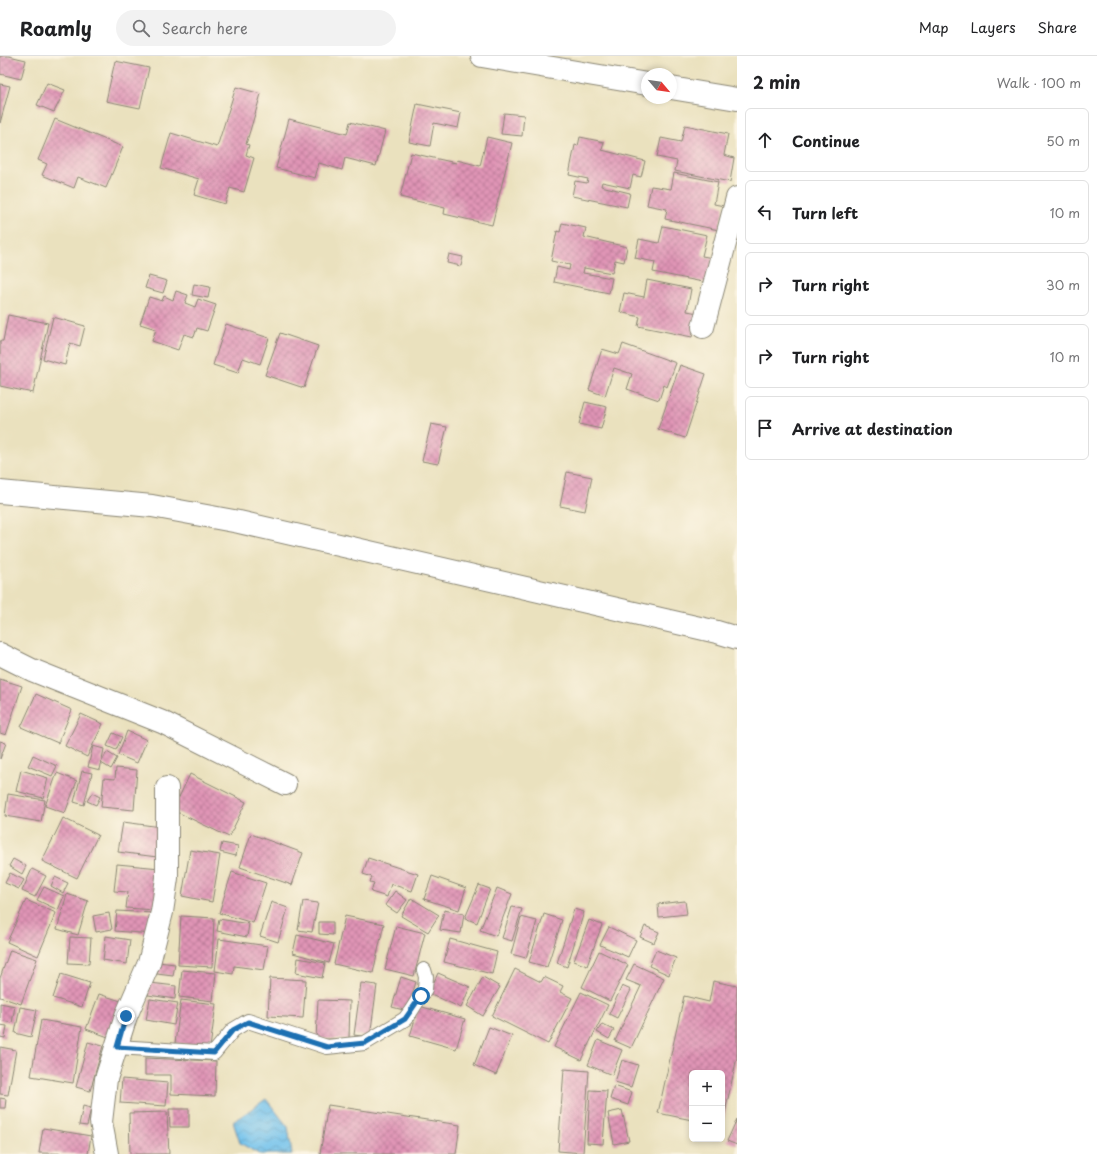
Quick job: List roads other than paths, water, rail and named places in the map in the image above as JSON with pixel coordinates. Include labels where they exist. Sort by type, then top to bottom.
[{"type":"street","points":[[482,56],[641,83]]},
{"type":"street","points":[[677,89],[737,99]]},
{"type":"street","points":[[703,327],[737,198]]},
{"type":"street","points":[[0,492],[152,506],[239,522],[717,632],[737,638]]},
{"type":"street","points":[[0,654],[32,670],[162,722],[285,784]]},
{"type":"street","points":[[107,1154],[101,1122],[106,1080],[126,1016],[149,963],[162,912],[167,878],[166,788]]},
{"type":"lane","points":[[117,1047],[214,1053],[233,1030],[248,1022],[327,1047],[365,1043],[405,1019],[425,989],[426,977],[424,970]]},
{"type":"water","points":[[266,1099],[288,1127],[292,1154],[259,1154],[240,1143],[233,1122]]}]
